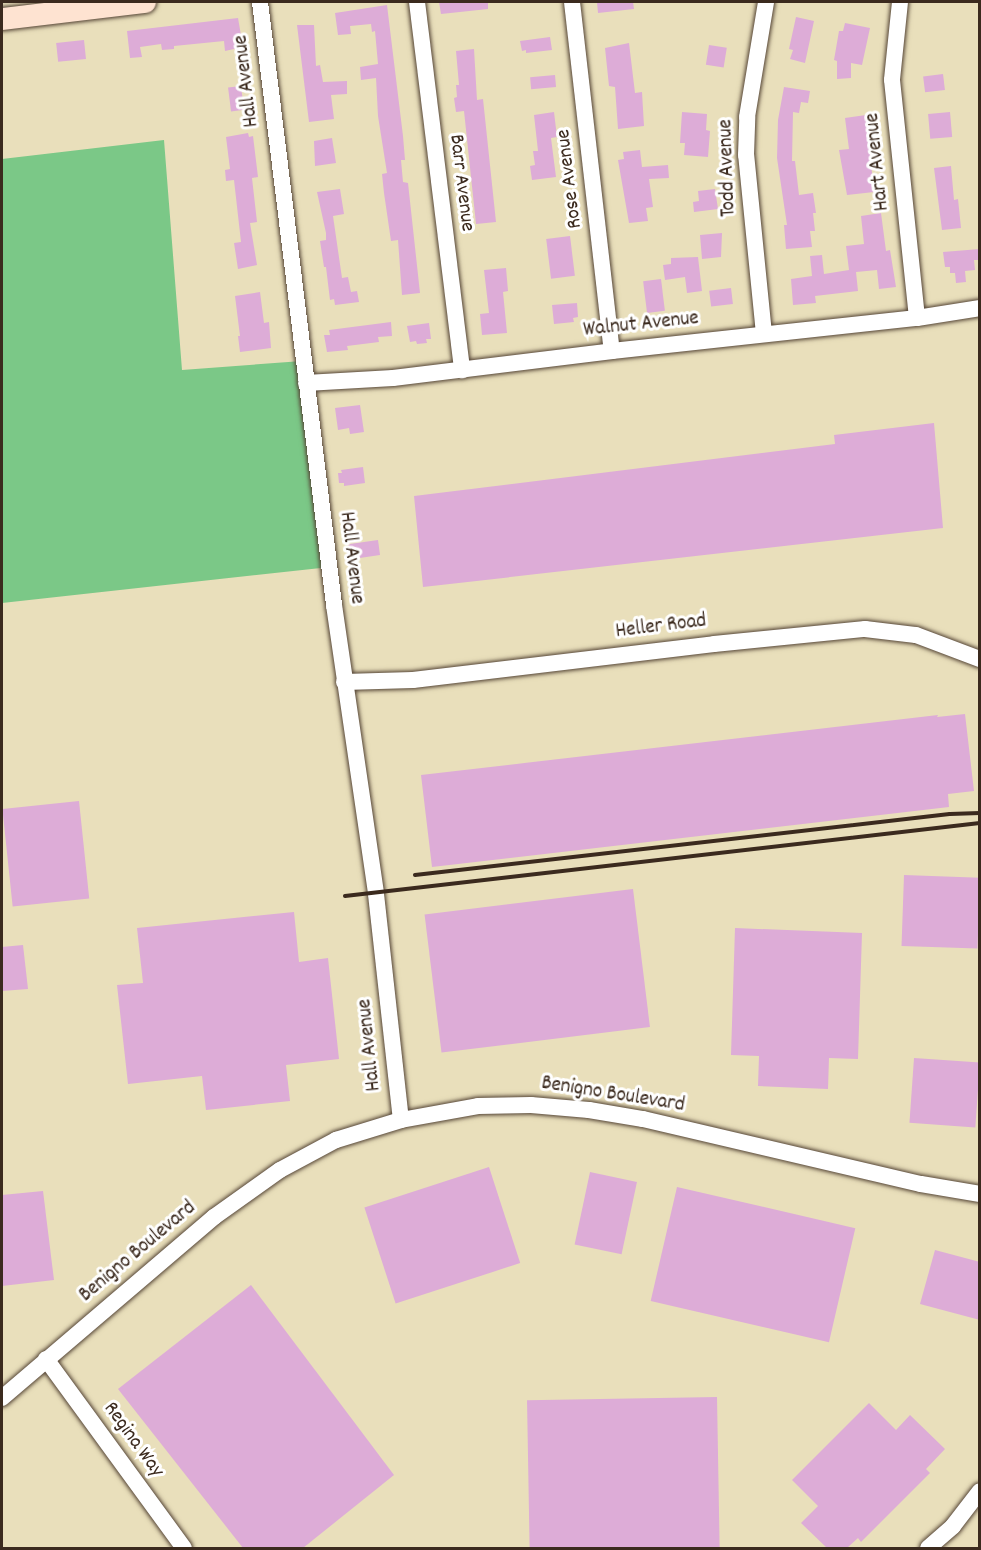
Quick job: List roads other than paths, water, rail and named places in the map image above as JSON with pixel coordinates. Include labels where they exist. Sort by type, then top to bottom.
[{"type":"main road","points":[[2,19],[145,2]]},
{"type":"street","name":"Hall Avenue","points":[[261,2],[306,383],[345,682],[376,894],[401,1120]]},
{"type":"street","name":"Barr Avenue","points":[[417,2],[462,370]]},
{"type":"street","name":"Rose Avenue","points":[[572,2],[612,351]]},
{"type":"street","name":"Todd Avenue","points":[[764,334],[746,155],[747,117],[766,2]]},
{"type":"street","name":"Hart Avenue","points":[[900,2],[891,80],[917,318]]},
{"type":"street","name":"Walnut Avenue","points":[[306,383],[393,378],[612,351],[917,318],[980,308]]},
{"type":"street","name":"Heller Road","points":[[345,682],[413,680],[714,644],[865,629],[916,635],[980,659]]},
{"type":"street","name":"Benigno Boulevard","points":[[2,1398],[214,1217],[280,1170],[336,1140],[372,1127],[401,1120],[478,1106],[531,1105],[589,1110],[643,1119],[921,1184],[980,1194]]},
{"type":"street","name":"Regina Way","points":[[46,1359],[184,1548]]},
{"type":"street","points":[[928,1548],[953,1526],[980,1491]]},
{"type":"railway","points":[[415,875],[950,814],[980,813]]},
{"type":"railway","points":[[345,896],[980,823]]}]
